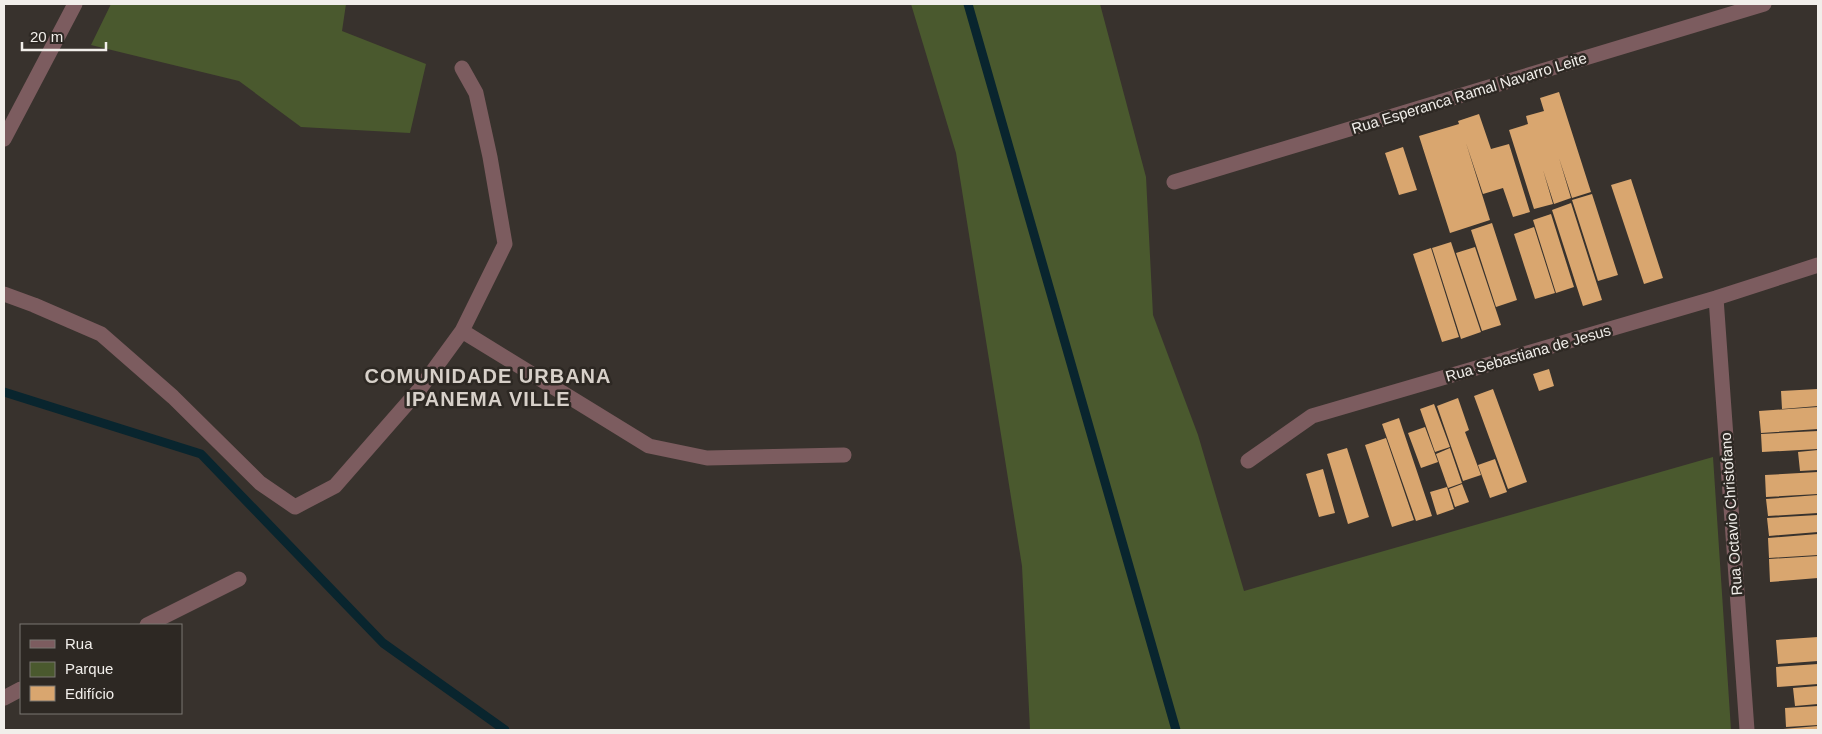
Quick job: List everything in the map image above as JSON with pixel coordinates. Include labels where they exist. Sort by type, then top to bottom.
[{"type":"street","points":[[4,139],[75,4]]},
{"type":"street","name":"Rua Esperanca Ramal Navarro Leite","points":[[1174,182],[1764,4]]},
{"type":"street","points":[[4,294],[34,304],[101,334],[173,398],[260,483],[295,506],[335,486],[419,390],[462,330],[506,244],[476,93],[462,68]]},
{"type":"street","name":"Rua Sebastiana de Jesus","points":[[1248,460],[1312,416],[1716,298],[1818,266]]},
{"type":"street","name":"Rua Octavio Christofano","points":[[1716,298],[1747,730]]},
{"type":"street","points":[[462,330],[649,446],[707,458],[844,455]]},
{"type":"street","points":[[149,624],[239,579]]},
{"type":"street","points":[[4,698],[20,690]]},
{"type":"green space","points":[[111,4],[346,4],[342,31],[426,64],[410,133],[301,127],[239,81],[91,45]]},
{"type":"green space","points":[[911,4],[1100,4],[1146,177],[1153,315],[1198,435],[1244,591],[1713,457],[1731,730],[1030,730],[1022,566],[956,153]]},
{"type":"building","points":[[1559,92],[1591,192],[1572,198],[1559,158],[1571,198],[1554,204],[1543,170],[1553,204],[1534,209],[1509,130],[1528,124],[1526,116],[1544,111],[1540,98]]},
{"type":"building","points":[[1479,114],[1491,149],[1509,144],[1530,212],[1513,217],[1503,188],[1483,194],[1466,143],[1490,220],[1450,233],[1419,136],[1459,124],[1458,121]]},
{"type":"building","points":[[1403,147],[1417,190],[1399,195],[1385,153]]},
{"type":"building","points":[[1631,179],[1663,278],[1644,284],[1611,185]]},
{"type":"building","points":[[1592,194],[1618,275],[1598,281],[1572,200]]},
{"type":"building","points":[[1571,203],[1602,300],[1583,306],[1552,210]]},
{"type":"building","points":[[1551,214],[1574,287],[1556,293],[1533,220]]},
{"type":"building","points":[[1492,223],[1517,300],[1496,307],[1471,230]]},
{"type":"building","points":[[1534,227],[1555,293],[1535,299],[1514,234]]},
{"type":"building","points":[[1451,242],[1481,332],[1461,339],[1432,248]]},
{"type":"building","points":[[1475,247],[1501,325],[1482,331],[1456,253]]},
{"type":"building","points":[[1431,248],[1459,337],[1442,342],[1413,254]]},
{"type":"building","points":[[1549,369],[1554,386],[1539,391],[1533,374]]},
{"type":"building","points":[[1493,389],[1527,482],[1508,489],[1474,396]]},
{"type":"building","points":[[1818,389],[1818,406],[1782,409],[1781,391]]},
{"type":"building","points":[[1458,398],[1469,430],[1465,432],[1481,475],[1463,481],[1437,406]]},
{"type":"building","points":[[1434,404],[1450,447],[1435,452],[1420,409]]},
{"type":"building","points":[[1818,407],[1818,429],[1761,433],[1759,411]]},
{"type":"building","points":[[1399,418],[1432,516],[1416,521],[1382,424]]},
{"type":"building","points":[[1425,427],[1438,462],[1421,468],[1408,433]]},
{"type":"building","points":[[1818,431],[1818,449],[1762,452],[1761,434]]},
{"type":"building","points":[[1386,438],[1414,520],[1392,527],[1365,445]]},
{"type":"building","points":[[1347,448],[1369,517],[1348,524],[1327,454]]},
{"type":"building","points":[[1450,448],[1462,483],[1448,488],[1436,454]]},
{"type":"building","points":[[1818,450],[1818,470],[1800,471],[1798,452]]},
{"type":"building","points":[[1495,459],[1507,492],[1490,498],[1478,465]]},
{"type":"building","points":[[1323,469],[1335,513],[1319,517],[1306,474]]},
{"type":"building","points":[[1818,472],[1818,494],[1766,497],[1765,475]]},
{"type":"building","points":[[1462,484],[1469,502],[1455,507],[1449,489]]},
{"type":"building","points":[[1447,487],[1454,509],[1437,515],[1430,492]]},
{"type":"building","points":[[1818,495],[1818,513],[1768,516],[1766,499]]},
{"type":"building","points":[[1818,515],[1818,532],[1769,536],[1767,518]]},
{"type":"building","points":[[1818,534],[1818,555],[1769,558],[1768,538]]},
{"type":"building","points":[[1818,556],[1818,578],[1770,582],[1769,559]]},
{"type":"building","points":[[1818,637],[1818,661],[1778,664],[1776,640]]},
{"type":"building","points":[[1818,664],[1818,684],[1777,687],[1776,667]]},
{"type":"building","points":[[1818,686],[1818,704],[1795,706],[1793,688]]},
{"type":"building","points":[[1818,706],[1818,725],[1786,727],[1785,708]]},
{"type":"building","points":[[1818,726],[1818,730],[1783,730],[1783,729]]},
{"type":"waterway","points":[[968,4],[1176,730]]},
{"type":"waterway","points":[[4,392],[201,454],[383,643],[505,730]]},
{"type":"district","name":"COMUNIDADE URBANA IPANEMA VILLE","points":[[488,388]]}]
